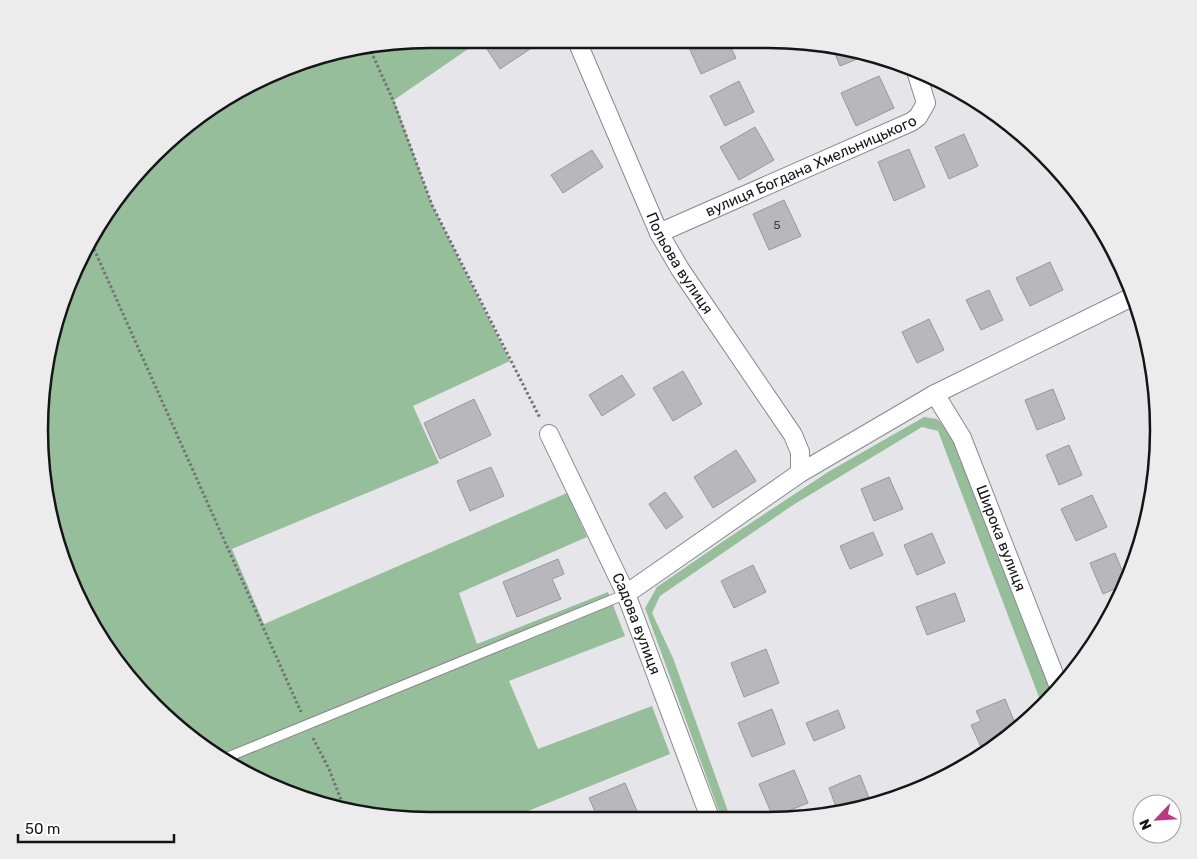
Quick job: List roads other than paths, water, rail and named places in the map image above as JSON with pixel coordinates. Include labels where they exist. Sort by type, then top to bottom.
[{"type":"street","name":"Польова вулиця","points":[[580,48],[659,233],[680,269],[793,434],[800,452],[800,473]]},
{"type":"street","name":"вулиця Богдана Хмельницького","points":[[659,233],[912,122],[918,117],[926,103],[919,79]]},
{"type":"street","points":[[626,594],[800,473],[934,394],[1126,300]]},
{"type":"street","name":"Широка вулиця","points":[[934,394],[962,438],[1056,680]]},
{"type":"street","name":"Садова вулиця","points":[[549,434],[626,594],[708,812]]},
{"type":"lane","points":[[231,756],[626,594]]}]
